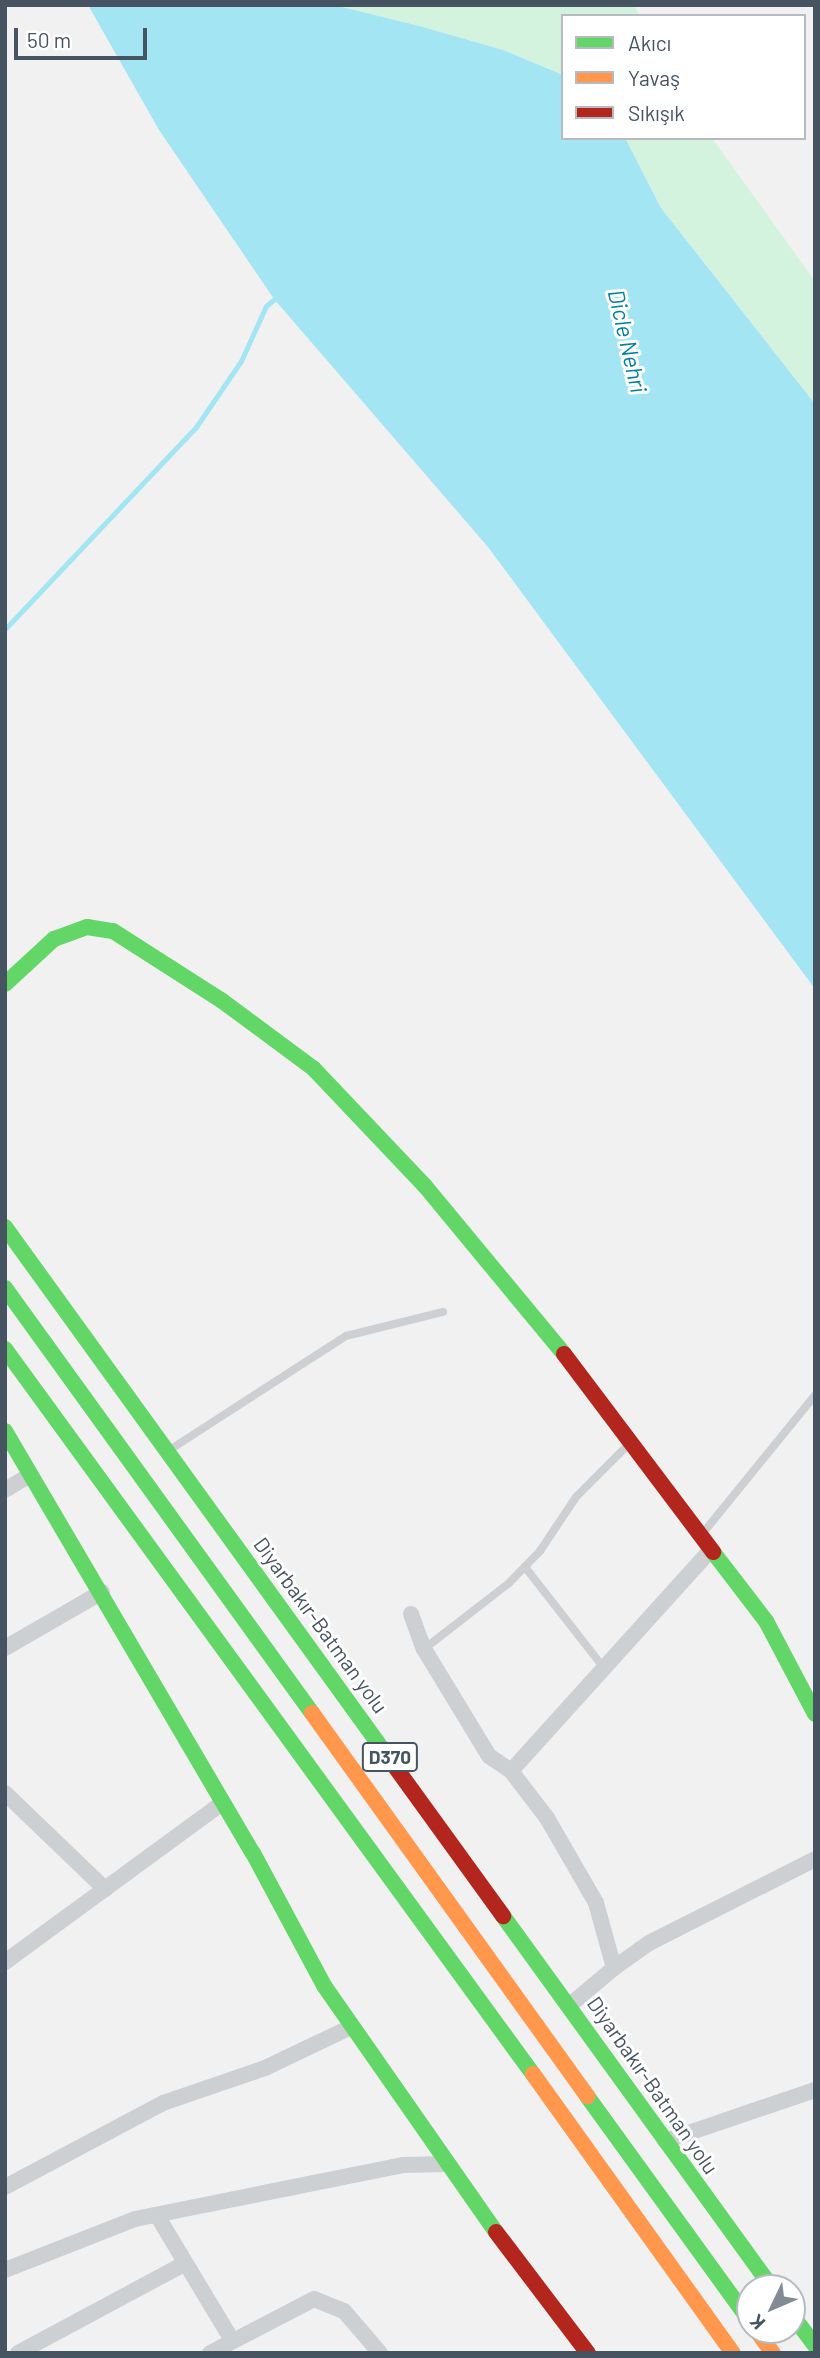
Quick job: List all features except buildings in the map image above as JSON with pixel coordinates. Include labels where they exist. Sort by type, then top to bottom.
[{"type":"main road","points":[[5,984],[54,939],[87,927],[113,931],[221,1000],[313,1068],[425,1186],[549,1334],[710,1551],[766,1620],[815,1714]]},
{"type":"main road","name":"Diyarbakır-Batman yolu","points":[[5,1227],[570,2005],[762,2274]]},
{"type":"main road","name":"D370","points":[[5,1288],[736,2302]]},
{"type":"main road","points":[[5,1349],[303,1752],[733,2353]]},
{"type":"main road","points":[[5,1431],[102,1592],[351,2026],[448,2164],[588,2353]]},
{"type":"street","points":[[5,1490],[30,1475]]},
{"type":"street","points":[[511,1771],[710,1551]]},
{"type":"street","points":[[5,1648],[102,1592]]},
{"type":"street","points":[[411,1614],[424,1649],[489,1756],[511,1771],[547,1818],[596,1903],[614,1968]]},
{"type":"street","points":[[5,1793],[105,1889]]},
{"type":"street","points":[[5,1962],[222,1803]]},
{"type":"street","points":[[570,2005],[614,1968],[649,1944],[815,1859]]},
{"type":"street","points":[[5,2187],[163,2103],[265,2068],[351,2026]]},
{"type":"street","points":[[665,2141],[815,2090]]},
{"type":"street","points":[[8,2264],[135,2219],[158,2217],[403,2165],[448,2164]]},
{"type":"street","points":[[158,2217],[232,2340]]},
{"type":"street","points":[[18,2353],[184,2264]]},
{"type":"street","points":[[210,2353],[314,2299],[344,2311],[380,2353]]},
{"type":"lane","points":[[169,1451],[346,1336],[443,1312]]},
{"type":"lane","points":[[701,1536],[815,1395]]},
{"type":"lane","points":[[424,1649],[525,1567],[576,1497],[631,1442]]},
{"type":"lane","points":[[525,1567],[604,1668]]},
{"type":"green space","points":[[334,5],[634,5],[639,14],[561,14],[561,74],[503,50]]},
{"type":"green space","points":[[626,140],[713,140],[815,281],[815,404],[661,208]]},
{"type":"water","name":"Dicle Nehri","points":[[88,5],[334,5],[419,26],[503,50],[561,74],[561,140],[626,140],[661,208],[815,404],[815,989],[488,547],[274,299],[159,130]]},
{"type":"waterway","points":[[5,629],[196,427],[241,361],[266,306],[278,296]]},
{"type":"traffic: fast","points":[[5,984],[54,939],[87,927],[113,931],[221,1000],[313,1068],[425,1186],[564,1354]]},
{"type":"traffic: fast","points":[[5,1227],[396,1768]]},
{"type":"traffic: fast","points":[[5,1288],[312,1713]]},
{"type":"traffic: fast","points":[[5,1349],[533,2074]]},
{"type":"traffic: fast","points":[[5,1431],[253,1853],[325,1987],[496,2232]]},
{"type":"traffic: fast","points":[[713,1552],[766,1621],[815,1714]]},
{"type":"traffic: fast","points":[[503,1916],[762,2274]]},
{"type":"traffic: fast","points":[[587,2096],[736,2302]]},
{"type":"traffic: fast","points":[[806,2334],[815,2346]]},
{"type":"traffic: slow","points":[[312,1713],[587,2096]]},
{"type":"traffic: slow","points":[[533,2074],[733,2353]]},
{"type":"traffic: slow","points":[[766,2344],[773,2353]]},
{"type":"traffic: jam","points":[[564,1354],[713,1552]]},
{"type":"traffic: jam","points":[[396,1768],[503,1916]]},
{"type":"traffic: jam","points":[[496,2232],[588,2353]]}]
